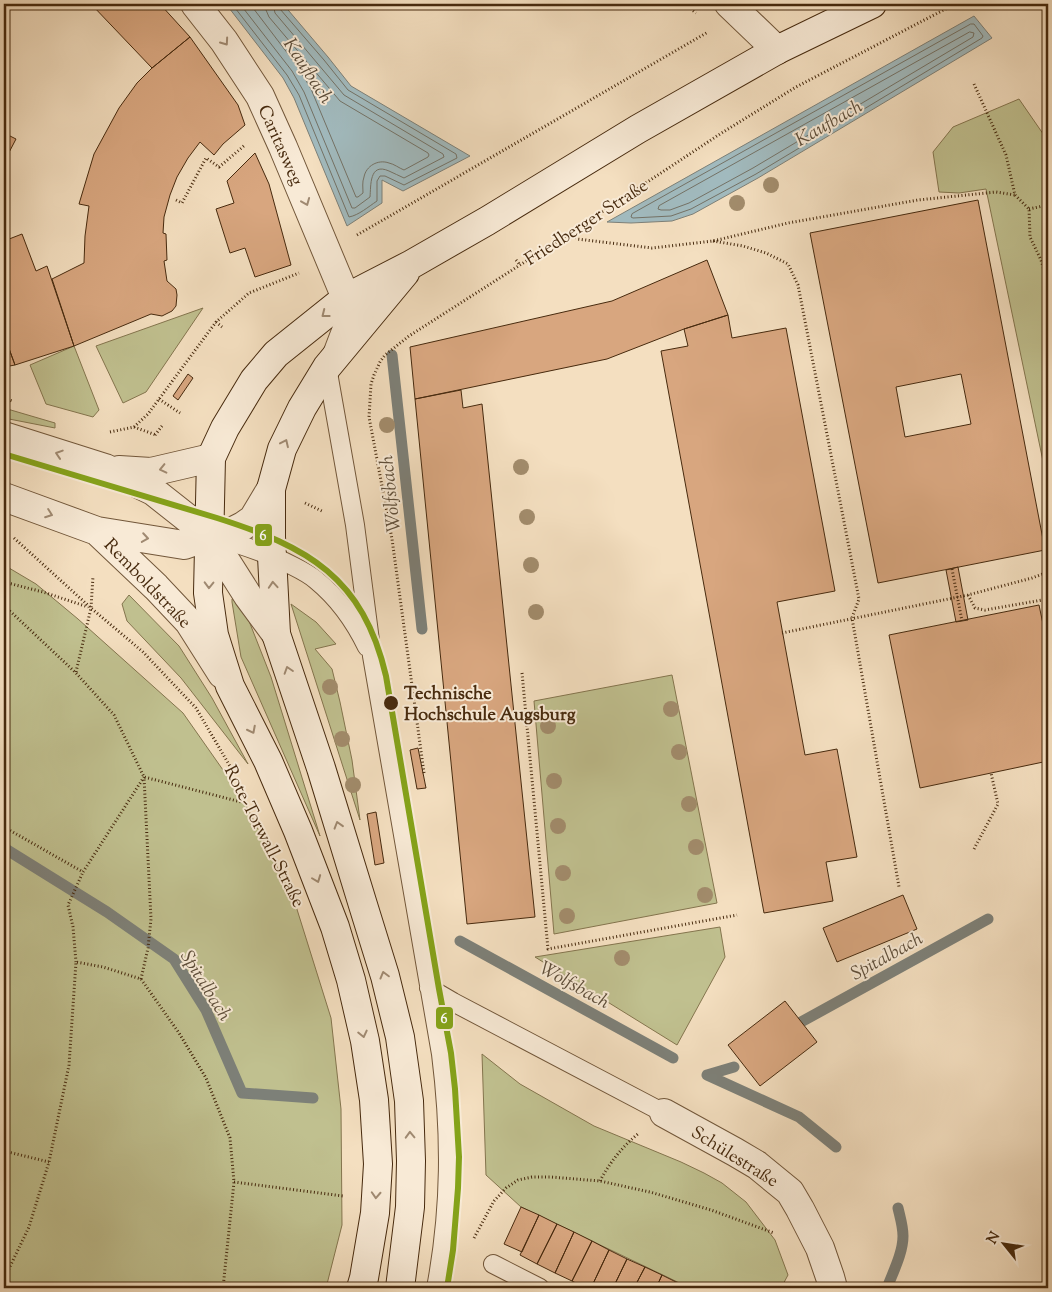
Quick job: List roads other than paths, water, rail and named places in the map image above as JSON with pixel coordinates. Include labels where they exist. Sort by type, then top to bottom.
[{"type":"main road","name":"Caritasweg","points":[[195,4],[224,40],[260,96],[284,147],[346,298]]},
{"type":"main road","points":[[230,686],[214,635],[208,594],[211,458],[225,428],[254,380],[276,354],[346,298],[412,264],[487,221],[638,130],[777,50],[872,4]]},
{"type":"main road","points":[[736,10],[777,50]]},
{"type":"main road","points":[[400,1288],[410,1207],[411,1161],[410,1101],[400,1037],[385,976],[361,896],[276,634],[271,556],[271,489],[282,449],[302,408],[328,367],[412,264]]},
{"type":"main road","points":[[4,436],[105,468],[153,491],[210,536],[248,596],[276,634]]},
{"type":"main road","points":[[105,468],[151,472],[211,458]]},
{"type":"main road","name":"Remboldstraße","points":[[4,497],[97,531],[184,545],[210,536],[233,531],[254,519],[271,489]]},
{"type":"main road","name":"Remboldstraße","points":[[97,531],[156,587],[189,622],[230,686]]},
{"type":"main road","name":"Rote-Torwall-Straße","points":[[230,686],[268,761],[298,831],[335,927],[351,980],[365,1041],[374,1100],[378,1164],[376,1213],[361,1288]]},
{"type":"main road","name":"Schülestraße","points":[[664,1113],[757,1165],[790,1192],[820,1248],[833,1288]]},
{"type":"lane","points":[[328,367],[355,525],[372,656],[441,1054],[448,1137],[446,1219],[436,1288]]},
{"type":"lane","points":[[210,536],[255,549],[316,579],[347,612],[372,656]]},
{"type":"lane","points":[[429,988],[664,1113]]},
{"type":"lane","points":[[493,1264],[540,1288]]},
{"type":"water","name":"Kaufbach","points":[[226,4],[283,4],[351,86],[470,156],[403,191],[382,180],[382,203],[347,226],[294,98],[283,78]]},
{"type":"water","name":"Kaufbach","points":[[974,16],[992,38],[758,178],[693,214],[672,221],[607,222]]},
{"type":"waterway","name":"Wolfsbach","points":[[392,355],[422,629]]},
{"type":"waterway","name":"Spitalbach","points":[[4,848],[107,912],[174,959],[206,1010],[242,1093],[313,1098]]},
{"type":"waterway","name":"Spitalbach","points":[[801,1022],[988,919]]},
{"type":"waterway","name":"Wolfsbach","points":[[460,941],[673,1058]]},
{"type":"waterway","name":"Spitalbach","points":[[707,1075],[734,1067]]},
{"type":"waterway","name":"Wolfsbach","points":[[707,1075],[799,1117],[836,1147]]},
{"type":"waterway","name":"Wolfsbach","points":[[887,1288],[903,1242],[898,1208]]},
{"type":"place","name":"Technische Hochschule Augsburg","points":[[391,703]]}]
